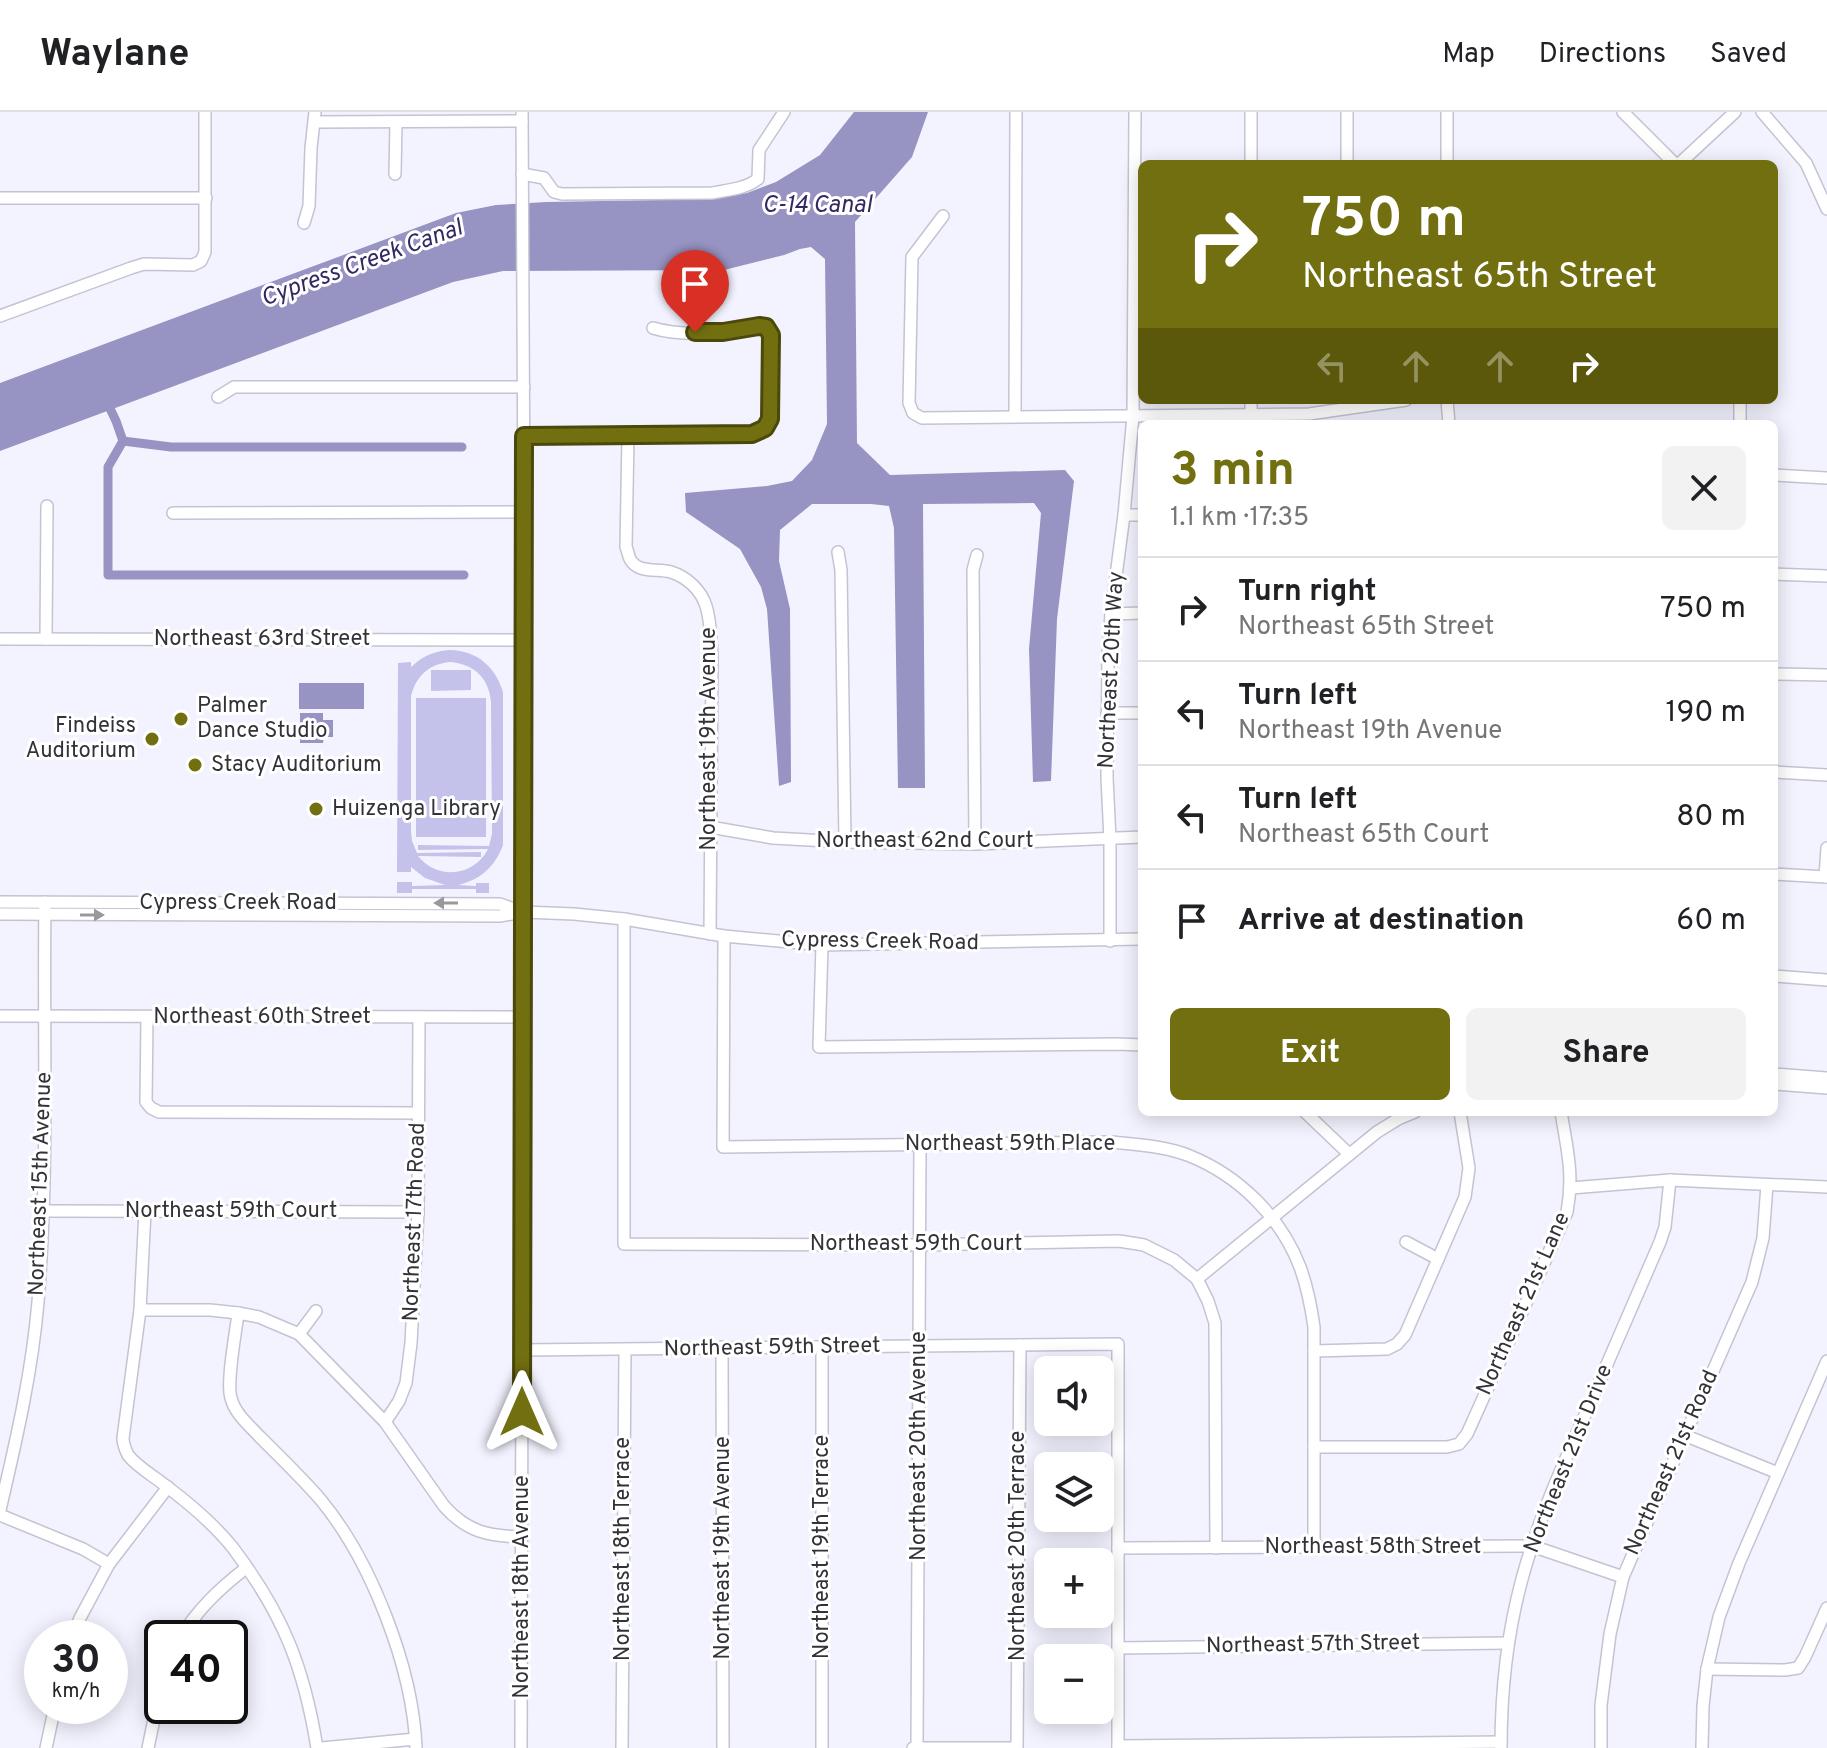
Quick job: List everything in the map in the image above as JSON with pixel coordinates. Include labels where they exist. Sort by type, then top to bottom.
[{"type":"street","points":[[0,316],[144,264],[193,265],[201,261],[205,252],[205,112]]},
{"type":"street","points":[[522,174],[544,178],[554,192],[562,194],[712,193],[736,189],[758,179],[759,150],[784,112]]},
{"type":"street","points":[[1015,416],[1016,112]]},
{"type":"street","name":"Northeast 20th Way","points":[[1110,941],[1107,713],[1111,614],[1133,416],[1135,112]]},
{"type":"street","points":[[1251,112],[1251,160]]},
{"type":"street","points":[[1347,112],[1347,160]]},
{"type":"street","points":[[1447,112],[1447,160]]},
{"type":"street","points":[[1623,112],[1673,160]]},
{"type":"street","points":[[1681,160],[1735,112]]},
{"type":"street","points":[[1762,112],[1822,182],[1827,209]]},
{"type":"street","points":[[304,223],[309,206],[315,117],[396,123],[522,116]]},
{"type":"street","name":"Northeast 18th Avenue","points":[[521,1748],[522,116]]},
{"type":"street","points":[[395,174],[396,123]]},
{"type":"street","points":[[0,198],[206,198]]},
{"type":"street","points":[[943,216],[912,257],[909,403],[913,413],[922,418],[1309,414],[1347,404]]},
{"type":"street","points":[[524,436],[752,434],[765,428],[770,419],[771,335],[766,327],[723,332],[667,332],[653,328]]},
{"type":"street","points":[[218,397],[234,387],[524,387]]},
{"type":"street","points":[[1251,404],[1251,413]]},
{"type":"street","name":"Northeast 19th Avenue","points":[[628,436],[626,547],[630,561],[638,567],[668,571],[683,577],[699,592],[710,620],[710,934]]},
{"type":"street","points":[[1778,475],[1827,478]]},
{"type":"street","points":[[46,639],[47,506]]},
{"type":"street","points":[[173,513],[524,512]]},
{"type":"street","points":[[1124,515],[1138,515]]},
{"type":"street","points":[[838,552],[841,570],[845,842]]},
{"type":"street","points":[[975,844],[973,570],[977,555]]},
{"type":"street","points":[[1778,574],[1827,576]]},
{"type":"street","points":[[1111,614],[1138,613]]},
{"type":"street","name":"Northeast 63rd Street","points":[[0,639],[524,640]]},
{"type":"street","points":[[1778,674],[1827,675]]},
{"type":"street","points":[[1107,713],[1138,713]]},
{"type":"street","points":[[1778,772],[1827,775]]},
{"type":"street","name":"Northeast 62nd Court","points":[[710,827],[773,838],[845,842],[975,844],[1138,837]]},
{"type":"street","points":[[1778,874],[1826,877],[1827,848]]},
{"type":"street","name":"Cypress Creek Road","points":[[0,902],[45,908],[500,916],[523,912],[574,914],[724,936],[822,945],[1138,939]]},
{"type":"street","name":"Cypress Creek Road","points":[[0,914],[45,908]]},
{"type":"street","name":"Northeast 15th Avenue","points":[[0,1513],[5,1468],[28,1384],[38,1305],[44,1211],[45,908]]},
{"type":"street","name":"Northeast 59th Court","points":[[624,919],[624,1244],[920,1245],[1119,1241],[1144,1245],[1174,1260],[1197,1279]]},
{"type":"street","name":"Northeast 59th Place","points":[[724,936],[723,1147],[1112,1142],[1152,1146],[1188,1155],[1219,1170],[1246,1190],[1273,1218],[1289,1243],[1309,1296],[1314,1327],[1314,1547]]},
{"type":"street","points":[[822,945],[819,1047],[1138,1045]]},
{"type":"street","points":[[1778,976],[1827,980]]},
{"type":"street","name":"Northeast 60th Street","points":[[0,1016],[523,1017]]},
{"type":"street","points":[[147,1017],[146,1102],[159,1112],[418,1113]]},
{"type":"street","name":"Northeast 17th Road","points":[[385,1422],[406,1383],[411,1343],[418,1212],[419,1017]]},
{"type":"street","points":[[1778,1074],[1827,1078]]},
{"type":"street","points":[[1778,1084],[1827,1088]]},
{"type":"street","points":[[1309,1116],[1349,1154]]},
{"type":"street","points":[[1216,1548],[1215,1323],[1197,1279],[1377,1132],[1405,1116]]},
{"type":"street","points":[[1314,1351],[1387,1349],[1405,1335],[1465,1197],[1469,1168],[1461,1116]]},
{"type":"street","name":"Northeast 21st Lane","points":[[1314,1447],[1447,1447],[1459,1444],[1467,1434],[1567,1212],[1570,1169],[1562,1116]]},
{"type":"street","name":"Northeast 20th Avenue","points":[[915,1748],[920,1145]]},
{"type":"street","points":[[1571,1188],[1670,1180],[1827,1187]]},
{"type":"street","name":"Northeast 21st Drive","points":[[1501,1745],[1508,1643],[1532,1546],[1552,1491],[1660,1242],[1665,1227],[1670,1180]]},
{"type":"street","name":"Northeast 21st Road","points":[[1601,1748],[1601,1705],[1610,1634],[1623,1577],[1752,1282],[1763,1238],[1767,1185]]},
{"type":"street","name":"Northeast 59th Court","points":[[44,1211],[418,1212]]},
{"type":"street","points":[[145,1211],[140,1310],[123,1445],[130,1457],[192,1506],[232,1547],[267,1597],[299,1666],[319,1748],[415,1744],[401,1662],[378,1597],[350,1543],[321,1500],[243,1419],[232,1403],[229,1388],[238,1313]]},
{"type":"street","points":[[1406,1242],[1438,1259]]},
{"type":"street","points":[[140,1310],[238,1313],[259,1317],[299,1334],[385,1422],[453,1517],[476,1531],[522,1537]]},
{"type":"street","points":[[299,1334],[316,1311]]},
{"type":"street","name":"Northeast 59th Street","points":[[523,1350],[1118,1344],[1118,1548]]},
{"type":"street","name":"Northeast 20th Terrace","points":[[1017,1748],[1020,1345]]},
{"type":"street","name":"Northeast 19th Avenue","points":[[722,1347],[723,1748]]},
{"type":"street","name":"Northeast 19th Terrace","points":[[822,1347],[822,1748]]},
{"type":"street","name":"Northeast 18th Terrace","points":[[622,1748],[625,1350]]},
{"type":"street","points":[[1702,1748],[1707,1669],[1719,1617],[1739,1563],[1827,1361]]},
{"type":"street","points":[[1684,1435],[1778,1473]]},
{"type":"street","points":[[79,1620],[109,1564],[168,1487]]},
{"type":"street","points":[[0,1513],[83,1549],[109,1564]]},
{"type":"street","name":"Northeast 58th Street","points":[[1118,1548],[1532,1546],[1623,1577]]},
{"type":"street","points":[[1118,1548],[1118,1747],[1501,1745]]},
{"type":"street","points":[[192,1620],[220,1588],[246,1568]]},
{"type":"street","points":[[1707,1669],[1798,1668],[1827,1608]]},
{"type":"street","name":"Northeast 57th Street","points":[[1118,1648],[1508,1643]]},
{"type":"street","points":[[46,1748],[51,1724]]},
{"type":"street","points":[[148,1748],[153,1724]]},
{"type":"street","points":[[915,1748],[1017,1748]]},
{"type":"shaded area","points":[[460,651],[477,657],[490,668],[503,692],[503,845],[486,871],[458,885],[489,883],[489,893],[476,893],[476,889],[412,889],[412,893],[397,893],[397,882],[412,882],[412,886],[445,885],[425,878],[411,867],[411,872],[397,872],[398,663],[411,662],[411,667],[429,655]],"holes":[[[442,663],[459,663],[479,674],[490,693],[492,834],[489,846],[418,845],[418,850],[488,849],[482,858],[465,870],[445,872],[426,864],[418,856],[481,857],[481,852],[417,853],[411,831],[411,696],[420,677],[430,668]]]},
{"type":"shaded area","points":[[431,670],[471,670],[471,690],[431,691]]},
{"type":"shaded area","points":[[416,698],[486,698],[486,837],[416,837]]},
{"type":"water","name":"C-14 Canal","points":[[854,112],[928,112],[912,157],[855,222],[857,443],[890,475],[1065,470],[1074,481],[1057,619],[1051,781],[1033,782],[1029,649],[1041,513],[1034,503],[923,504],[925,788],[898,788],[894,528],[889,506],[812,504],[780,530],[779,561],[790,609],[791,782],[779,786],[767,609],[761,587],[740,549],[686,512],[685,493],[792,481],[812,460],[827,424],[825,259],[811,247],[724,270],[503,271],[453,282],[0,451],[0,383],[456,213],[496,205],[716,199],[747,193],[776,182],[820,155]]},
{"type":"water","points":[[299,683],[364,683],[364,709],[299,709]]},
{"type":"water","points":[[300,713],[323,713],[323,720],[333,720],[333,737],[324,737],[323,743],[300,743]]},
{"type":"waterway","points":[[105,398],[123,441],[108,467],[108,575],[464,575]]},
{"type":"waterway","points":[[123,441],[171,447],[462,447]]},
{"type":"place","name":"Palmer Dance Studio","points":[[181,719]]},
{"type":"place","name":"Findeiss Auditorium","points":[[152,739]]},
{"type":"place","name":"Stacy Auditorium","points":[[195,765]]},
{"type":"place","name":"Huizenga Library","points":[[316,809]]},
{"type":"route","points":[[522,1412],[524,436],[752,434],[765,428],[770,419],[771,335],[766,327],[695,332]]},
{"type":"water label","name":"Cypress Creek Canal","points":[[362,264]]}]
